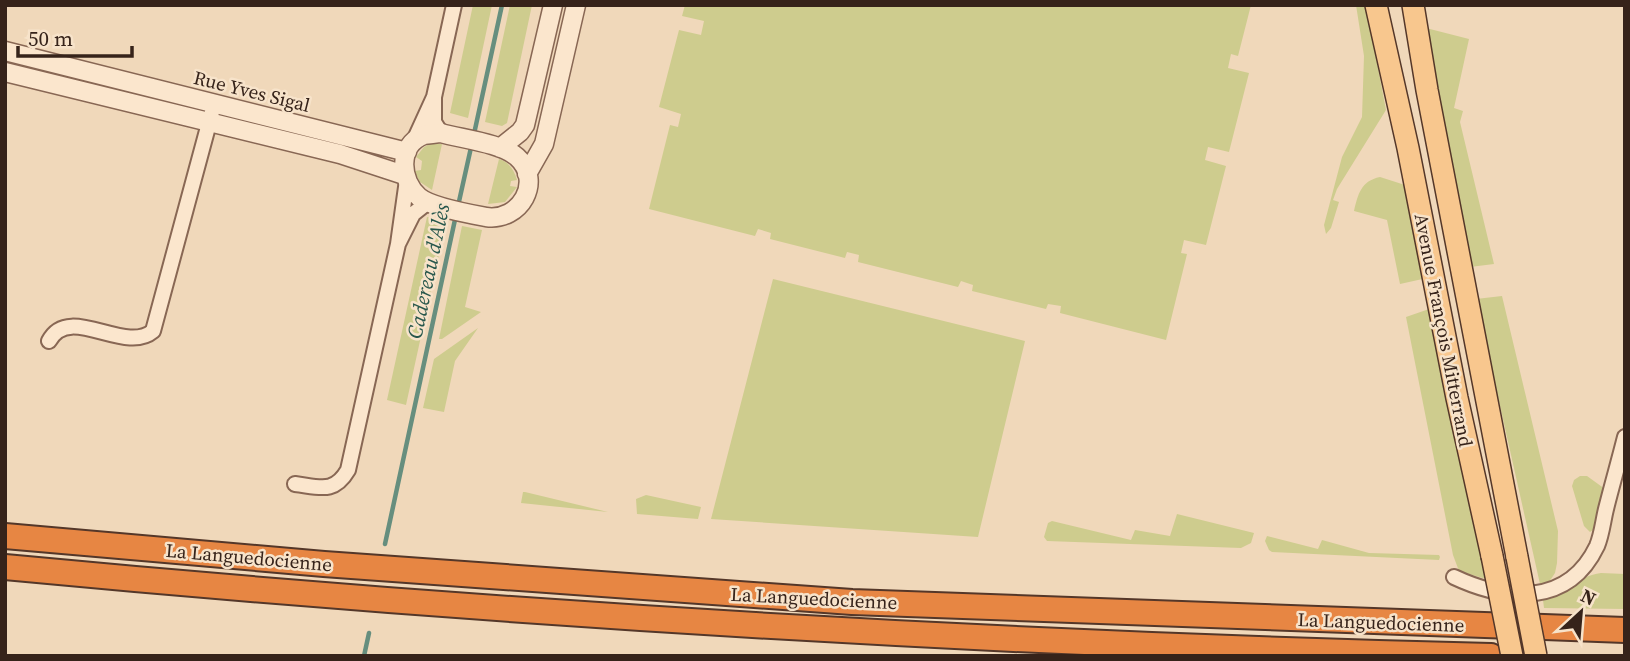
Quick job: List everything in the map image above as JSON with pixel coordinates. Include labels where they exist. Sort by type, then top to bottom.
[{"type":"highway","name":"La Languedocienne","points":[[5,536],[324,564],[852,602],[1625,630]]},
{"type":"highway","name":"La Languedocienne","points":[[5,567],[319,596],[757,625],[1323,652],[1491,656]]},
{"type":"main road","name":"Avenue François Mitterrand","points":[[1376,5],[1512,656]]},
{"type":"main road","name":"Avenue François Mitterrand","points":[[1413,5],[1429,103],[1536,656]]},
{"type":"street","points":[[440,133],[434,122],[434,97],[454,5]]},
{"type":"street","points":[[500,148],[525,125],[553,5]]},
{"type":"street","points":[[527,174],[544,144],[576,5]]},
{"type":"street","name":"Rue Yves Sigal","points":[[5,51],[410,148]]},
{"type":"street","name":"Rue Yves Sigal","points":[[5,72],[340,154],[406,177],[418,197],[428,202]]},
{"type":"street","points":[[296,484],[326,488],[340,482],[348,470],[398,244],[406,177],[403,164],[434,97]]},
{"type":"street","points":[[49,341],[53,334],[63,327],[82,327],[137,338],[143,338],[153,331],[214,103]]},
{"type":"street","points":[[398,244],[413,214],[428,202],[488,217],[508,214],[520,207],[526,196],[529,179],[525,167],[516,156],[500,148],[440,133],[423,136],[410,148]]},
{"type":"street","points":[[1454,577],[1484,589],[1529,595],[1553,590],[1575,574],[1590,559],[1598,542],[1625,437]]},
{"type":"shaded area","points":[[473,5],[492,5],[468,118],[450,113]]},
{"type":"shaded area","points":[[510,5],[532,5],[507,123],[502,126],[485,122]]},
{"type":"shaded area","points":[[685,5],[1251,5],[1238,56],[1231,54],[1228,68],[1249,73],[1229,152],[1208,147],[1205,160],[1226,166],[1206,245],[1184,240],[1181,253],[1187,254],[1166,340],[1060,313],[1061,306],[1048,304],[1046,309],[972,291],[973,285],[961,281],[958,287],[858,262],[859,255],[847,252],[845,258],[770,239],[771,233],[758,229],[755,236],[649,209],[670,125],[678,127],[681,114],[659,107],[679,30],[701,35],[704,21],[682,16]]},
{"type":"shaded area","points":[[1356,5],[1366,5],[1386,110],[1337,189],[1333,200],[1339,202],[1331,228],[1326,234],[1324,225],[1342,157],[1362,117],[1364,56]]},
{"type":"shaded area","points":[[1426,28],[1469,39],[1454,108],[1463,111],[1460,122],[1494,264],[1470,267]]},
{"type":"shaded area","points":[[430,144],[442,144],[432,190],[420,182],[414,171],[421,170],[422,161],[416,157]]},
{"type":"shaded area","points":[[499,159],[513,170],[517,180],[511,181],[510,186],[517,187],[505,202],[488,204]]},
{"type":"shaded area","points":[[1380,177],[1405,185],[1427,278],[1400,284],[1387,220],[1354,211],[1364,185]]},
{"type":"shaded area","points":[[427,217],[446,222],[406,405],[387,400]]},
{"type":"shaded area","points":[[462,226],[482,230],[465,307],[481,312],[439,339]]},
{"type":"shaded area","points":[[773,279],[1025,341],[978,537],[711,519]]},
{"type":"shaded area","points":[[1502,296],[1558,531],[1555,573],[1549,582],[1540,584],[1476,299]]},
{"type":"shaded area","points":[[1432,308],[1486,579],[1459,571],[1453,555],[1406,317]]},
{"type":"shaded area","points":[[478,328],[455,361],[444,412],[423,408],[434,359]]},
{"type":"shaded area","points":[[1587,476],[1605,489],[1593,530],[1590,532],[1584,526],[1572,486],[1574,480]]},
{"type":"shaded area","points":[[525,492],[608,512],[521,503]]},
{"type":"shaded area","points":[[646,495],[701,507],[698,519],[637,514],[636,499]]},
{"type":"shaded area","points":[[1177,514],[1254,533],[1251,543],[1241,548],[1047,541],[1044,537],[1048,523],[1052,521],[1131,540],[1135,530],[1170,536]]},
{"type":"shaded area","points":[[1267,536],[1318,549],[1322,540],[1369,553],[1440,557],[1439,560],[1272,552],[1265,541]]},
{"type":"shaded area","points":[[1601,573],[1625,574],[1625,609],[1544,608],[1543,600],[1585,577]]},
{"type":"waterway","name":"Cadereau d'Alès","points":[[474,134],[502,5]]},
{"type":"waterway","name":"Cadereau d'Alès","points":[[458,206],[472,143]]},
{"type":"waterway","name":"Cadereau d'Alès","points":[[385,544],[456,215]]},
{"type":"waterway","name":"Cadereau d'Alès","points":[[364,656],[369,633]]}]
